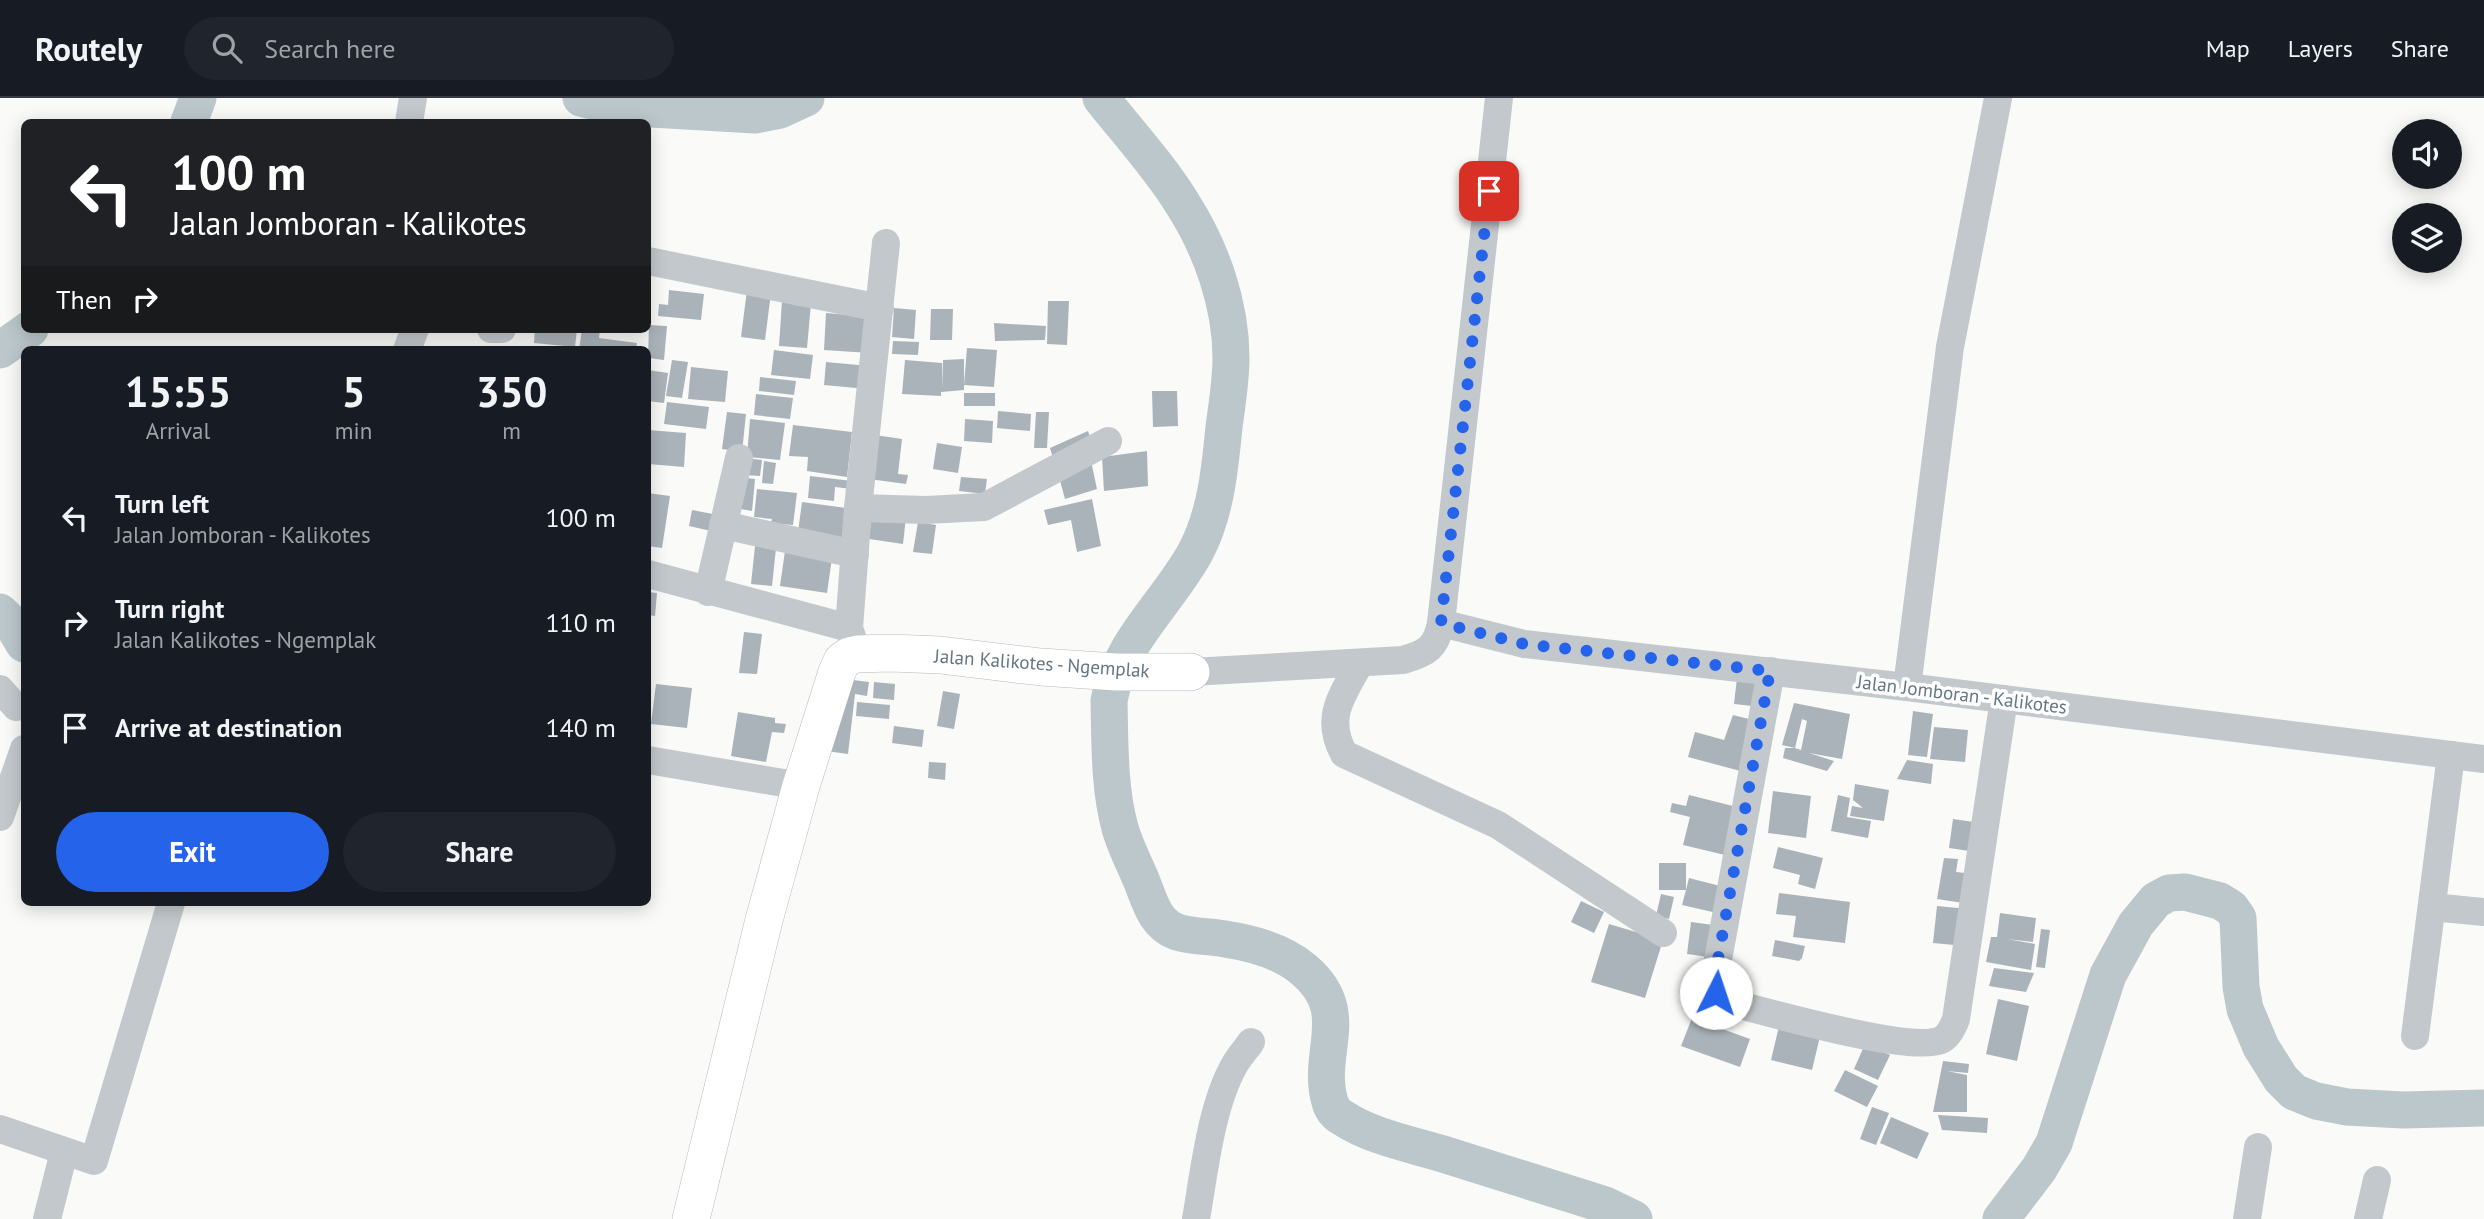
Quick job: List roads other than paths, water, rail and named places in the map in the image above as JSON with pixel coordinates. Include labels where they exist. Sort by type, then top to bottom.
[{"type":"main road","name":"Jalan Kalikotes - Ngemplak","points":[[853,641],[1041,667],[1191,673]]},
{"type":"main road","points":[[691,1219],[764,920],[801,786],[837,672],[853,641]]},
{"type":"street","points":[[410,119],[413,98]]},
{"type":"street","name":"Jalan Kalikotes - Ngemplak","points":[[1191,673],[1404,660],[1419,656],[1436,642],[1441,623],[1499,98]]},
{"type":"street","points":[[1907,687],[1950,346],[1998,98]]},
{"type":"street","points":[[651,575],[853,641],[858,508],[886,243]]},
{"type":"street","points":[[651,262],[880,307]]},
{"type":"street","points":[[858,508],[926,510],[984,506],[1108,441]]},
{"type":"street","points":[[708,592],[739,458]]},
{"type":"street","points":[[723,525],[855,554]]},
{"type":"street","name":"Jalan Jomboran - Kalikotes","points":[[1441,623],[1524,644],[1907,687],[2484,759]]},
{"type":"street","points":[[1360,663],[1336,708],[1334,731],[1343,754],[1498,825],[1662,933]]},
{"type":"street","points":[[1770,671],[1715,976],[1716,993],[1750,1008],[1890,1041],[1924,1044],[1940,1041],[1947,1036],[1956,1019],[2004,699]]},
{"type":"street","points":[[2415,1037],[2451,755]]},
{"type":"street","points":[[651,761],[801,786]]},
{"type":"street","points":[[10,811],[21,762]]},
{"type":"street","points":[[0,1129],[93,1161],[170,906]]},
{"type":"street","points":[[2432,906],[2484,912]]},
{"type":"street","points":[[1196,1219],[1210,1139],[1222,1098],[1234,1066],[1251,1042]]},
{"type":"street","points":[[2247,1219],[2258,1147]]},
{"type":"street","points":[[47,1219],[64,1153]]},
{"type":"street","points":[[2368,1219],[2377,1180]]},
{"type":"waterway","points":[[190,119],[198,98]]},
{"type":"waterway","points":[[581,98],[634,108],[755,115],[780,110],[806,98]]},
{"type":"waterway","points":[[1101,98],[1164,176],[1192,220],[1217,277],[1230,338],[1229,392],[1213,506],[1196,551],[1123,660],[1109,701],[1116,813],[1151,904],[1163,924],[1177,932],[1266,949],[1295,963],[1318,985],[1327,1001],[1330,1017],[1327,1084],[1331,1105],[1341,1117],[1379,1135],[1605,1205],[1634,1219]]},
{"type":"waterway","points":[[0,350],[24,333]]},
{"type":"waterway","points":[[0,612],[12,624],[21,639]]},
{"type":"waterway","points":[[2001,1219],[2039,1169],[2054,1143],[2108,975],[2136,924],[2156,900],[2169,893],[2185,892],[2220,901],[2231,908],[2238,918],[2241,987],[2245,1009],[2261,1047],[2281,1079],[2294,1092],[2316,1101],[2347,1107],[2403,1110],[2484,1108]]}]
